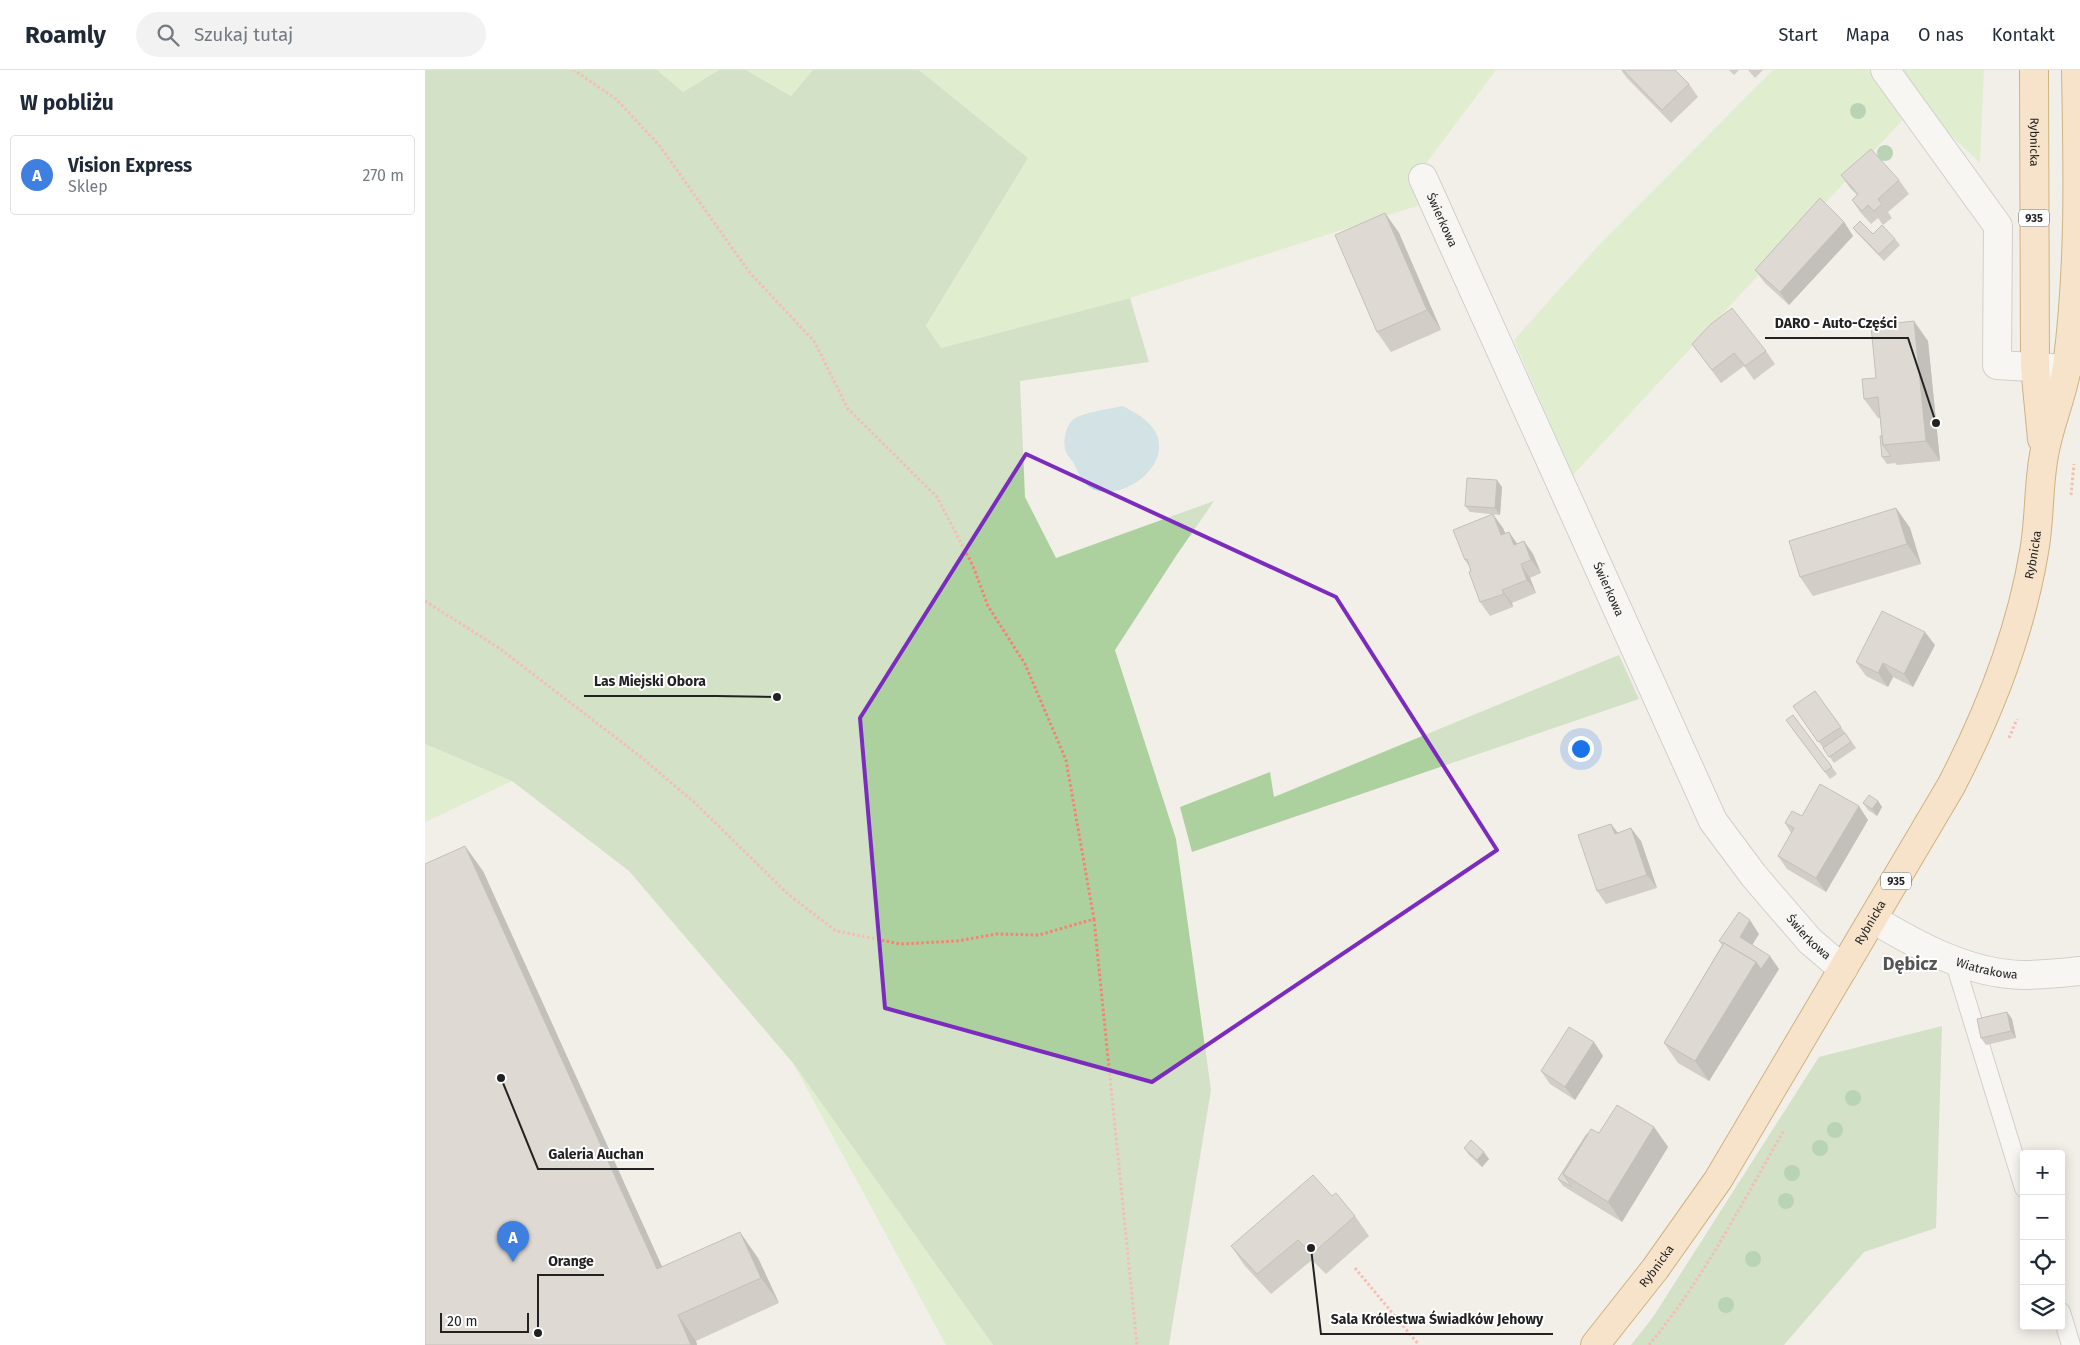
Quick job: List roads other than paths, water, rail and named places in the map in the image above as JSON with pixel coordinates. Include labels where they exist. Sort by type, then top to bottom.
[{"type":"main road","name":"Rybnicka","points":[[2034,70],[2035,366],[2044,455]]},
{"type":"main road","name":"Rybnicka","points":[[1595,1345],[1655,1268],[1718,1180],[1951,786],[1975,738],[2007,662],[2023,608],[2035,551],[2044,455],[2067,369],[2077,273],[2076,70]]},
{"type":"street","points":[[1885,70],[1998,226],[1997,365],[2067,369]]},
{"type":"street","name":"Świerkowa","points":[[1423,178],[1713,821],[1754,876],[1810,942],[1843,969]]},
{"type":"street","name":"Wiatrakowa","points":[[1873,919],[1945,957],[1987,970],[2021,975],[2080,971]]},
{"type":"lane","points":[[1954,960],[2020,1175]]},
{"type":"lane","points":[[2065,1325],[2071,1345]]},
{"type":"water","points":[[1123,406],[1136,413],[1157,434],[1159,449],[1157,459],[1144,476],[1135,483],[1114,491],[1103,492],[1089,487],[1083,481],[1066,451],[1064,441],[1066,432],[1072,421],[1079,416]]},
{"type":"place","name":"DARO - Auto-Części","points":[[1936,423]]},
{"type":"place","name":"Las Miejski Obora","points":[[777,697]]},
{"type":"place","name":"Galeria Auchan","points":[[501,1078]]},
{"type":"place","name":"Sala Królestwa Świadków Jehowy","points":[[1311,1248]]},
{"type":"place","name":"Vision Express","points":[[513,1262]]},
{"type":"place","name":"Orange","points":[[538,1333]]},
{"type":"district","name":"Dębicz","points":[[1910,964]]}]
